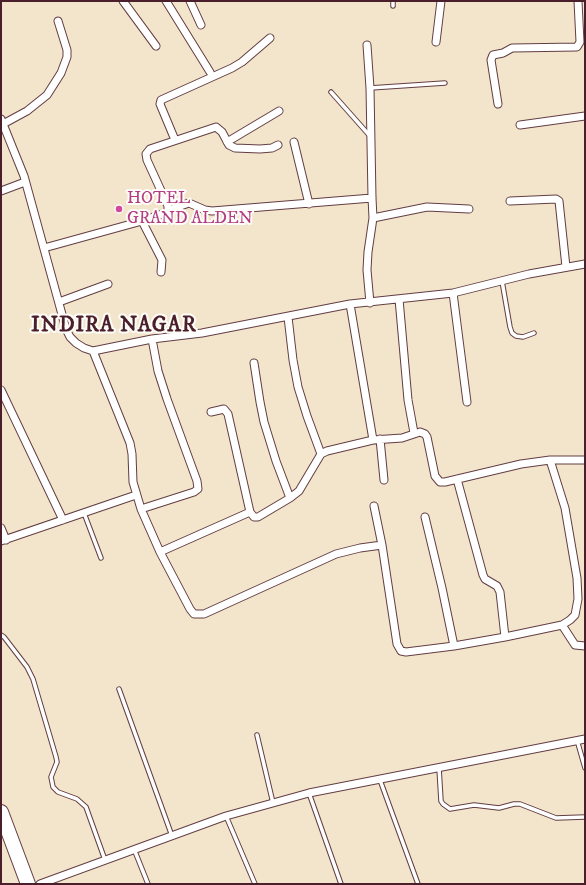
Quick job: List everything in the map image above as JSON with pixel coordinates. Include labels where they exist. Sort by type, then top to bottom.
[{"type":"highway","points":[[1,812],[28,884]]},
{"type":"highway","points":[[1,837],[19,884]]},
{"type":"street","points":[[123,1],[156,46]]},
{"type":"street","points":[[166,1],[210,72]]},
{"type":"street","points":[[190,1],[201,25]]},
{"type":"street","points":[[436,42],[441,1]]},
{"type":"street","points":[[498,104],[490,60],[493,55],[504,53],[512,48],[577,47],[580,42],[582,22],[578,1]]},
{"type":"street","points":[[58,21],[67,57],[61,73],[47,95],[27,111],[2,121],[25,182],[66,329],[70,337],[84,348],[93,351],[152,339],[202,333],[350,304],[453,293],[502,281],[585,264]]},
{"type":"street","points":[[175,140],[160,104],[161,100],[232,68],[242,62],[270,38]]},
{"type":"street","points":[[367,45],[370,88],[373,218],[367,270],[370,303]]},
{"type":"street","points":[[227,142],[279,111]]},
{"type":"street","points":[[520,124],[585,116]]},
{"type":"street","points":[[169,210],[146,157],[147,151],[150,149],[216,127],[222,132],[231,147],[268,149],[278,145]]},
{"type":"street","points":[[294,142],[309,204]]},
{"type":"street","points":[[1,191],[25,182]]},
{"type":"street","points":[[44,248],[142,221],[189,203],[205,210],[212,211],[372,198]]},
{"type":"street","points":[[510,201],[556,199],[560,201],[566,267]]},
{"type":"street","points":[[373,218],[427,207],[469,209]]},
{"type":"street","points":[[142,221],[161,256],[161,272]]},
{"type":"street","points":[[59,302],[108,284]]},
{"type":"street","points":[[453,293],[467,402]]},
{"type":"street","points":[[399,299],[408,400],[414,433]]},
{"type":"street","points":[[350,304],[384,480]]},
{"type":"street","points":[[288,317],[298,387],[306,416],[321,454]]},
{"type":"street","points":[[141,509],[194,492],[198,489],[197,481],[158,371],[152,339]]},
{"type":"street","points":[[93,351],[130,442],[133,482],[141,509],[160,552],[194,614],[204,614],[336,554],[360,548],[382,545]]},
{"type":"street","points":[[254,363],[264,422],[276,461],[290,498]]},
{"type":"street","points":[[1,390],[63,520]]},
{"type":"street","points":[[211,412],[224,409],[228,414],[250,512],[256,518],[299,491],[321,454],[327,451],[377,440],[402,438],[414,433],[423,433],[427,437],[437,479],[440,482],[521,464],[550,460],[585,460]]},
{"type":"street","points":[[374,506],[382,545],[397,644],[401,651],[406,652],[454,646],[562,625],[575,615],[578,599],[577,578],[565,508],[550,460]]},
{"type":"street","points":[[458,479],[482,575],[485,579],[497,586],[500,592],[505,637]]},
{"type":"street","points":[[1,528],[3,541],[136,495]]},
{"type":"street","points":[[160,552],[250,512]]},
{"type":"street","points":[[425,517],[454,646]]},
{"type":"street","points":[[577,578],[585,576]]},
{"type":"street","points":[[562,625],[575,645],[585,646]]},
{"type":"street","points":[[40,884],[226,816],[309,793],[585,739]]},
{"type":"lane","points":[[393,1],[393,6]]},
{"type":"lane","points":[[370,88],[445,83]]},
{"type":"lane","points":[[331,92],[371,136]]},
{"type":"lane","points":[[502,281],[512,333],[516,336],[522,337],[534,333]]},
{"type":"lane","points":[[84,513],[100,558]]},
{"type":"lane","points":[[1,635],[27,667],[35,686],[56,757],[56,762],[51,777],[53,787],[58,792],[82,802],[86,807],[105,860]]},
{"type":"lane","points":[[119,689],[172,836]]},
{"type":"lane","points":[[257,735],[273,803]]},
{"type":"lane","points":[[577,740],[585,768]]},
{"type":"lane","points":[[439,768],[441,801],[450,809],[474,805],[499,808],[520,804],[556,818],[585,817]]},
{"type":"lane","points":[[380,780],[418,884]]},
{"type":"lane","points":[[309,793],[341,884]]},
{"type":"lane","points":[[226,816],[255,884]]},
{"type":"lane","points":[[134,850],[148,884]]},
{"type":"place","name":"HOTEL GRAND ALDEN","points":[[119,209]]},
{"type":"district","name":"INDIRA NAGAR","points":[[114,327]]}]
